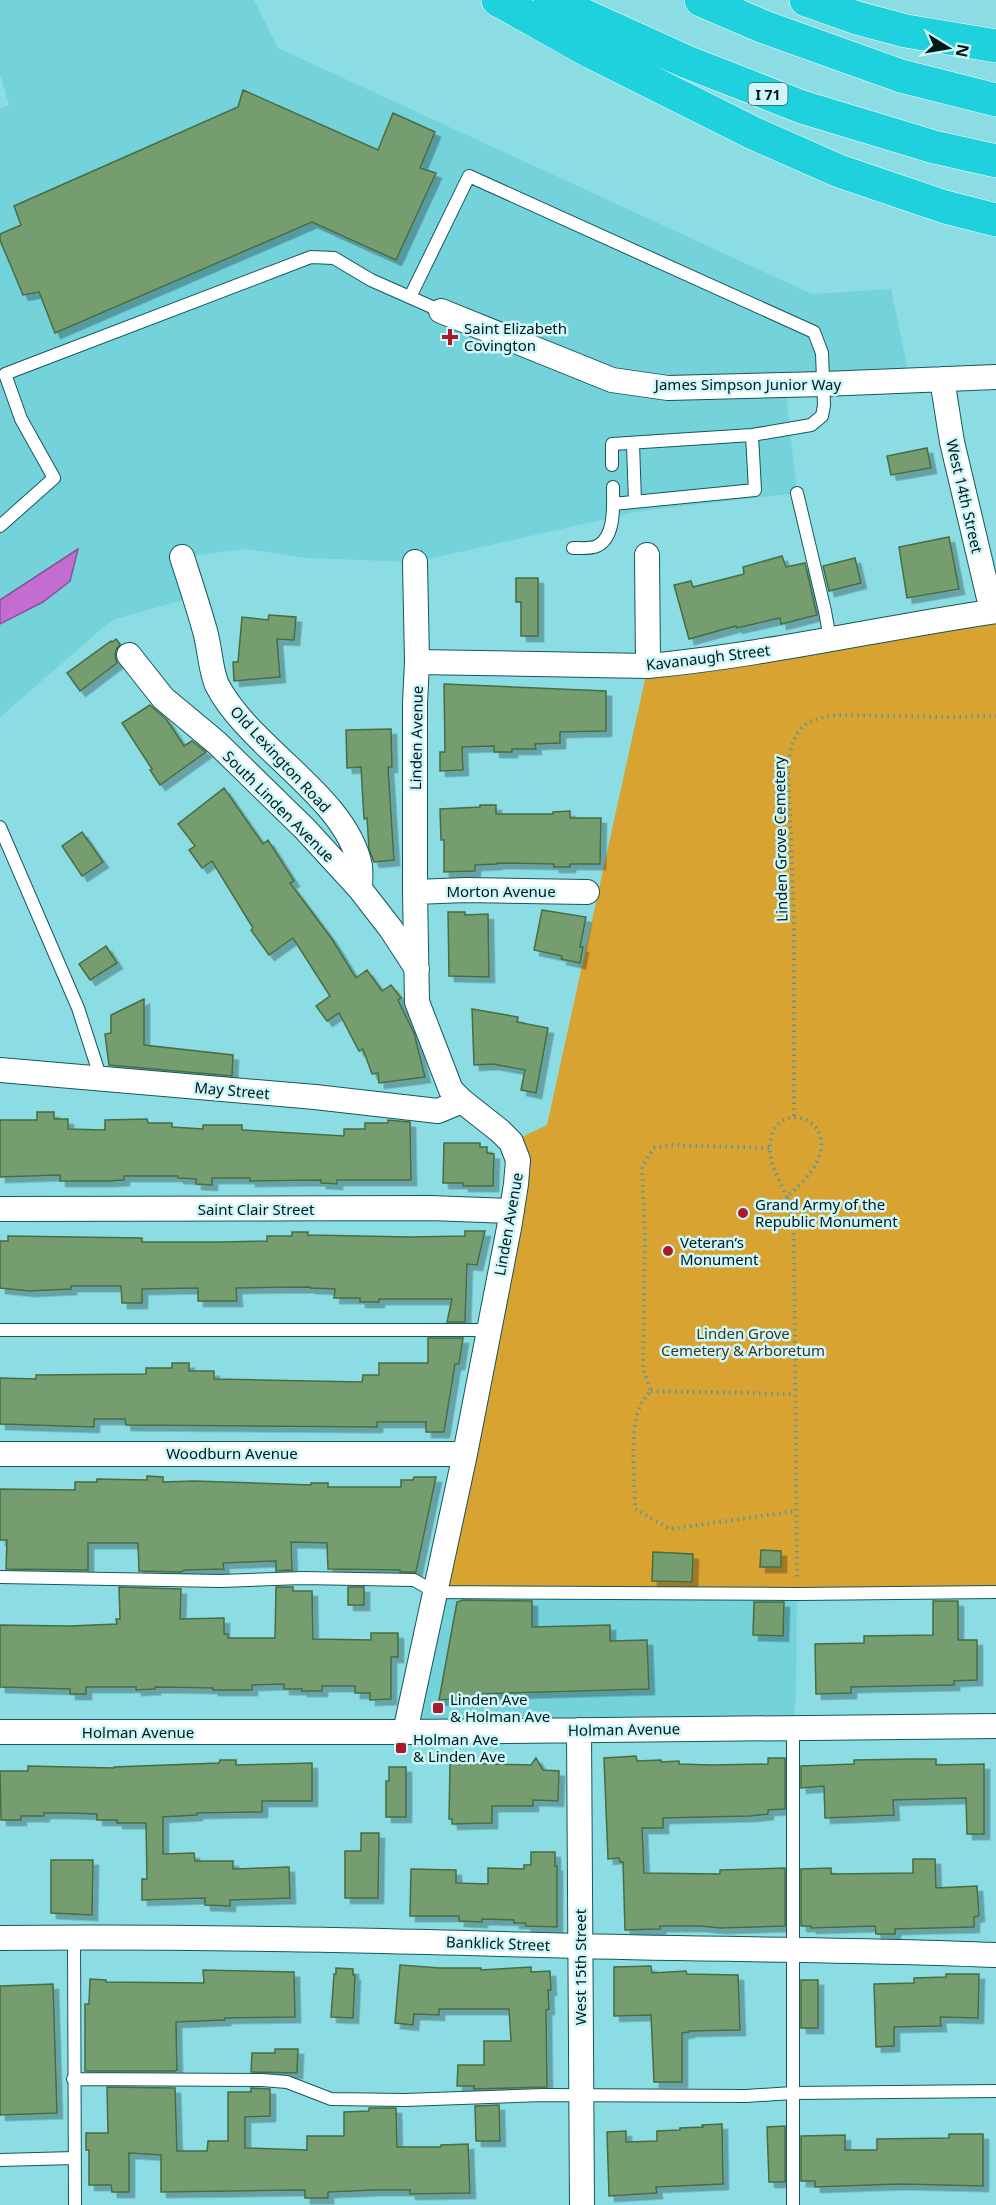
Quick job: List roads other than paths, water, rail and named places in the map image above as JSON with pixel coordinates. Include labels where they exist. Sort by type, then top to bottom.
[{"type":"highway","points":[[498,0],[591,52],[839,171],[945,207],[996,220]]},
{"type":"highway","name":"I 71","points":[[550,0],[687,62],[802,106],[934,147],[996,161]]},
{"type":"highway","points":[[701,0],[764,27],[901,76],[996,100]]},
{"type":"highway","points":[[806,0],[856,18],[906,31],[996,46]]},
{"type":"street","name":"James Simpson Junior Way","points":[[441,312],[612,380],[668,387],[824,384],[996,376]]},
{"type":"street","name":"West 14th Street","points":[[942,379],[952,442],[994,611]]},
{"type":"street","points":[[647,555],[648,666]]},
{"type":"street","name":"Old Lexington Road","points":[[182,557],[205,632],[216,683],[253,733],[312,789],[349,837],[360,867],[360,889]]},
{"type":"street","name":"Linden Avenue","points":[[405,1732],[465,1454],[512,1211],[518,1160],[511,1142],[451,1090],[417,1002],[415,562]]},
{"type":"street","name":"Kavanaugh Street","points":[[417,662],[648,666],[830,639],[994,611]]},
{"type":"street","name":"South Linden Avenue","points":[[129,655],[163,698],[233,759],[305,829],[360,889],[391,928],[417,969]]},
{"type":"street","name":"Morton Avenue","points":[[415,892],[466,890],[587,892]]},
{"type":"street","name":"May Street","points":[[0,1070],[315,1097],[438,1111],[462,1101]]},
{"type":"street","name":"Saint Clair Street","points":[[0,1209],[383,1208],[512,1211]]},
{"type":"street","name":"Woodburn Avenue","points":[[0,1454],[465,1454]]},
{"type":"street","name":"Holman Avenue","points":[[0,1732],[405,1732],[793,1726],[996,1726]]},
{"type":"street","name":"West 15th Street","points":[[579,1730],[582,2205]]},
{"type":"street","name":"Banklick Street","points":[[0,1938],[394,1940],[580,1946],[913,1951],[996,1955]]},
{"type":"lane","points":[[410,297],[469,176],[814,332],[822,353],[824,384],[822,416],[811,425],[752,435],[612,444],[612,465]]},
{"type":"lane","points":[[0,526],[54,478],[21,419],[5,374],[312,257],[334,258],[370,280],[441,312]]},
{"type":"lane","points":[[613,504],[755,490],[752,435]]},
{"type":"lane","points":[[633,444],[635,502]]},
{"type":"lane","points":[[573,548],[597,547],[606,538],[610,527],[613,487]]},
{"type":"lane","points":[[797,493],[830,639]]},
{"type":"lane","points":[[0,827],[78,1008],[101,1079]]},
{"type":"lane","points":[[0,1330],[388,1328],[488,1330]]},
{"type":"lane","points":[[0,1576],[221,1581],[302,1578],[414,1580],[435,1592],[797,1594],[996,1592]]},
{"type":"lane","points":[[793,1726],[793,2205]]},
{"type":"lane","points":[[74,1937],[75,2205]]},
{"type":"lane","points":[[73,2079],[262,2079],[287,2082],[331,2099],[405,2100],[543,2094],[746,2096],[793,2093],[996,2091]]},
{"type":"lane","points":[[0,2160],[74,2158]]},
{"type":"place","name":"Saint Elizabeth Covington","points":[[450,337]]},
{"type":"place","name":"Grand Army of the Republic Monument","points":[[743,1213]]},
{"type":"place","name":"Veteran’s Monument","points":[[668,1251]]},
{"type":"place","name":"Linden Ave & Holman Ave","points":[[438,1708]]},
{"type":"place","name":"Holman Ave & Linden Ave","points":[[401,1748]]},
{"type":"park label","name":"Linden Grove Cemetery & Arboretum","points":[[743,1342]]}]
